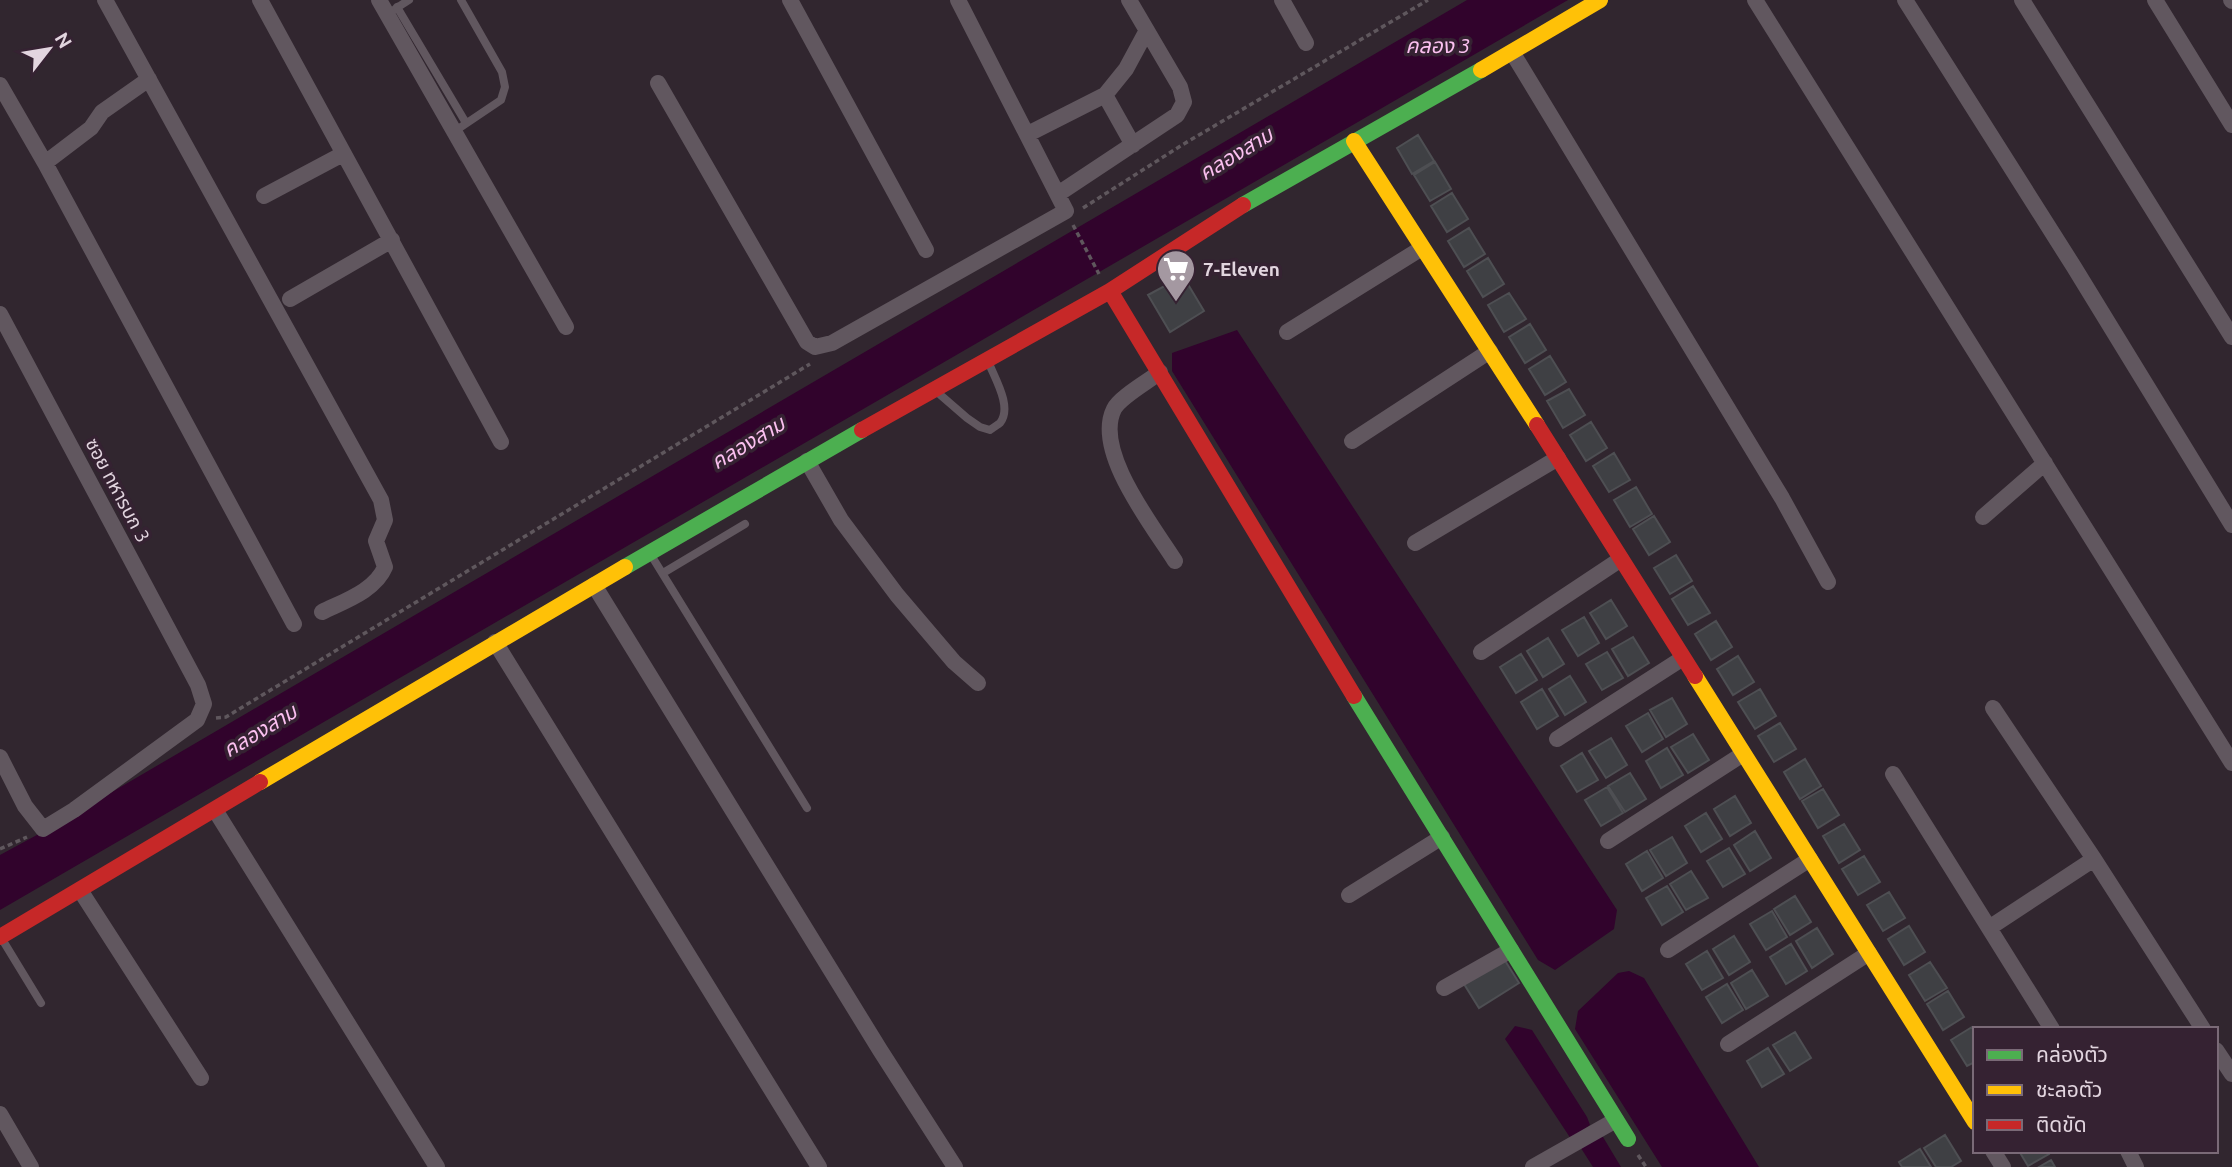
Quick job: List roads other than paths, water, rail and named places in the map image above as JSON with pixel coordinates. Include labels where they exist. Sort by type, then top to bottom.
[{"type":"street","points":[[106,0],[381,500],[385,520],[376,541],[385,567],[382,575],[374,584],[322,612]]},
{"type":"street","points":[[260,0],[501,442]]},
{"type":"street","points":[[379,0],[393,12],[460,127],[566,327]]},
{"type":"street","points":[[790,0],[926,250]]},
{"type":"street","points":[[658,83],[794,323],[807,342],[815,347],[832,343],[1066,211],[958,0]]},
{"type":"street","points":[[1058,194],[1177,116],[1184,102],[1180,87],[1129,0]]},
{"type":"street","points":[[1283,0],[1306,43]]},
{"type":"street","points":[[0,937],[495,642],[807,461],[1110,291],[1248,202],[1600,0]]},
{"type":"street","points":[[1755,0],[2232,763]]},
{"type":"street","points":[[1905,0],[2074,267],[2232,525]]},
{"type":"street","points":[[2022,0],[2232,337]]},
{"type":"street","points":[[2155,0],[2232,125]]},
{"type":"street","points":[[1028,134],[1105,95],[1126,69],[1146,32]]},
{"type":"street","points":[[1511,52],[1748,442],[1828,582]]},
{"type":"street","points":[[45,163],[91,128],[102,112],[149,79]]},
{"type":"street","points":[[0,85],[45,163],[294,624]]},
{"type":"street","points":[[1105,95],[1133,145]]},
{"type":"street","points":[[1354,141],[1558,458],[1973,1119]]},
{"type":"street","points":[[264,196],[343,154]]},
{"type":"street","points":[[290,299],[392,240]]},
{"type":"street","points":[[1287,332],[1422,248]]},
{"type":"street","points":[[1110,291],[1367,718],[1628,1139]]},
{"type":"street","name":"ซอย ทหารบก 3","points":[[0,314],[198,685],[204,704],[197,720],[74,810],[43,829],[25,806],[0,757]]},
{"type":"street","points":[[1352,441],[1490,351]]},
{"type":"street","points":[[1160,372],[1114,407],[1110,422],[1110,443],[1120,473],[1175,561]]},
{"type":"street","points":[[1415,543],[1558,458]]},
{"type":"street","points":[[807,461],[841,520],[897,595],[954,662],[978,683]]},
{"type":"street","points":[[1983,517],[2045,463]]},
{"type":"street","points":[[1481,652],[1621,559]]},
{"type":"street","points":[[594,585],[880,1050],[956,1167]]},
{"type":"street","points":[[495,642],[819,1167]]},
{"type":"street","points":[[1557,739],[1683,658]]},
{"type":"street","points":[[1993,708],[2202,1027]]},
{"type":"street","points":[[1608,841],[1744,754]]},
{"type":"street","points":[[1892,774],[2051,1027]]},
{"type":"street","points":[[215,810],[437,1167]]},
{"type":"street","points":[[1349,895],[1442,837]]},
{"type":"street","points":[[1668,950],[1810,859]]},
{"type":"street","points":[[1989,928],[2094,859]]},
{"type":"street","points":[[80,890],[201,1078]]},
{"type":"street","points":[[1444,988],[1511,950]]},
{"type":"street","points":[[1728,1044],[1869,953]]},
{"type":"street","points":[[2218,1055],[2225,1072]]},
{"type":"street","points":[[0,1114],[32,1167]]},
{"type":"street","points":[[1533,1167],[1616,1120]]},
{"type":"lane","points":[[393,12],[409,0]]},
{"type":"lane","points":[[460,127],[501,100],[505,87],[502,72],[461,0]]},
{"type":"lane","points":[[936,390],[967,418],[990,430],[999,424],[1004,412],[1003,399],[988,361]]},
{"type":"lane","points":[[663,573],[746,524]]},
{"type":"lane","points":[[650,552],[807,808]]},
{"type":"lane","points":[[0,937],[41,1003]]},
{"type":"water","name":"คลอง 3","points":[[1467,0],[1568,0],[0,910],[0,855]]},
{"type":"water","points":[[1237,330],[1617,910],[1614,929],[1555,970],[1538,960],[1172,371],[1172,353]]},
{"type":"water","points":[[1629,971],[1644,978],[1759,1167],[1662,1167],[1575,1029],[1578,1011],[1618,973]]},
{"type":"water","points":[[1515,1026],[1532,1030],[1587,1117],[1590,1125],[1571,1139],[1505,1039]]},
{"type":"water","points":[[1591,1135],[1603,1137],[1621,1167],[1593,1167],[1579,1145]]},
{"type":"place","name":"7-Eleven","points":[[1176,303]]},
{"type":"water label","name":"คลองสาม","points":[[1236,154]]},
{"type":"water label","name":"คลองสาม","points":[[748,443]]},
{"type":"water label","name":"คลองสาม","points":[[260,731]]}]
